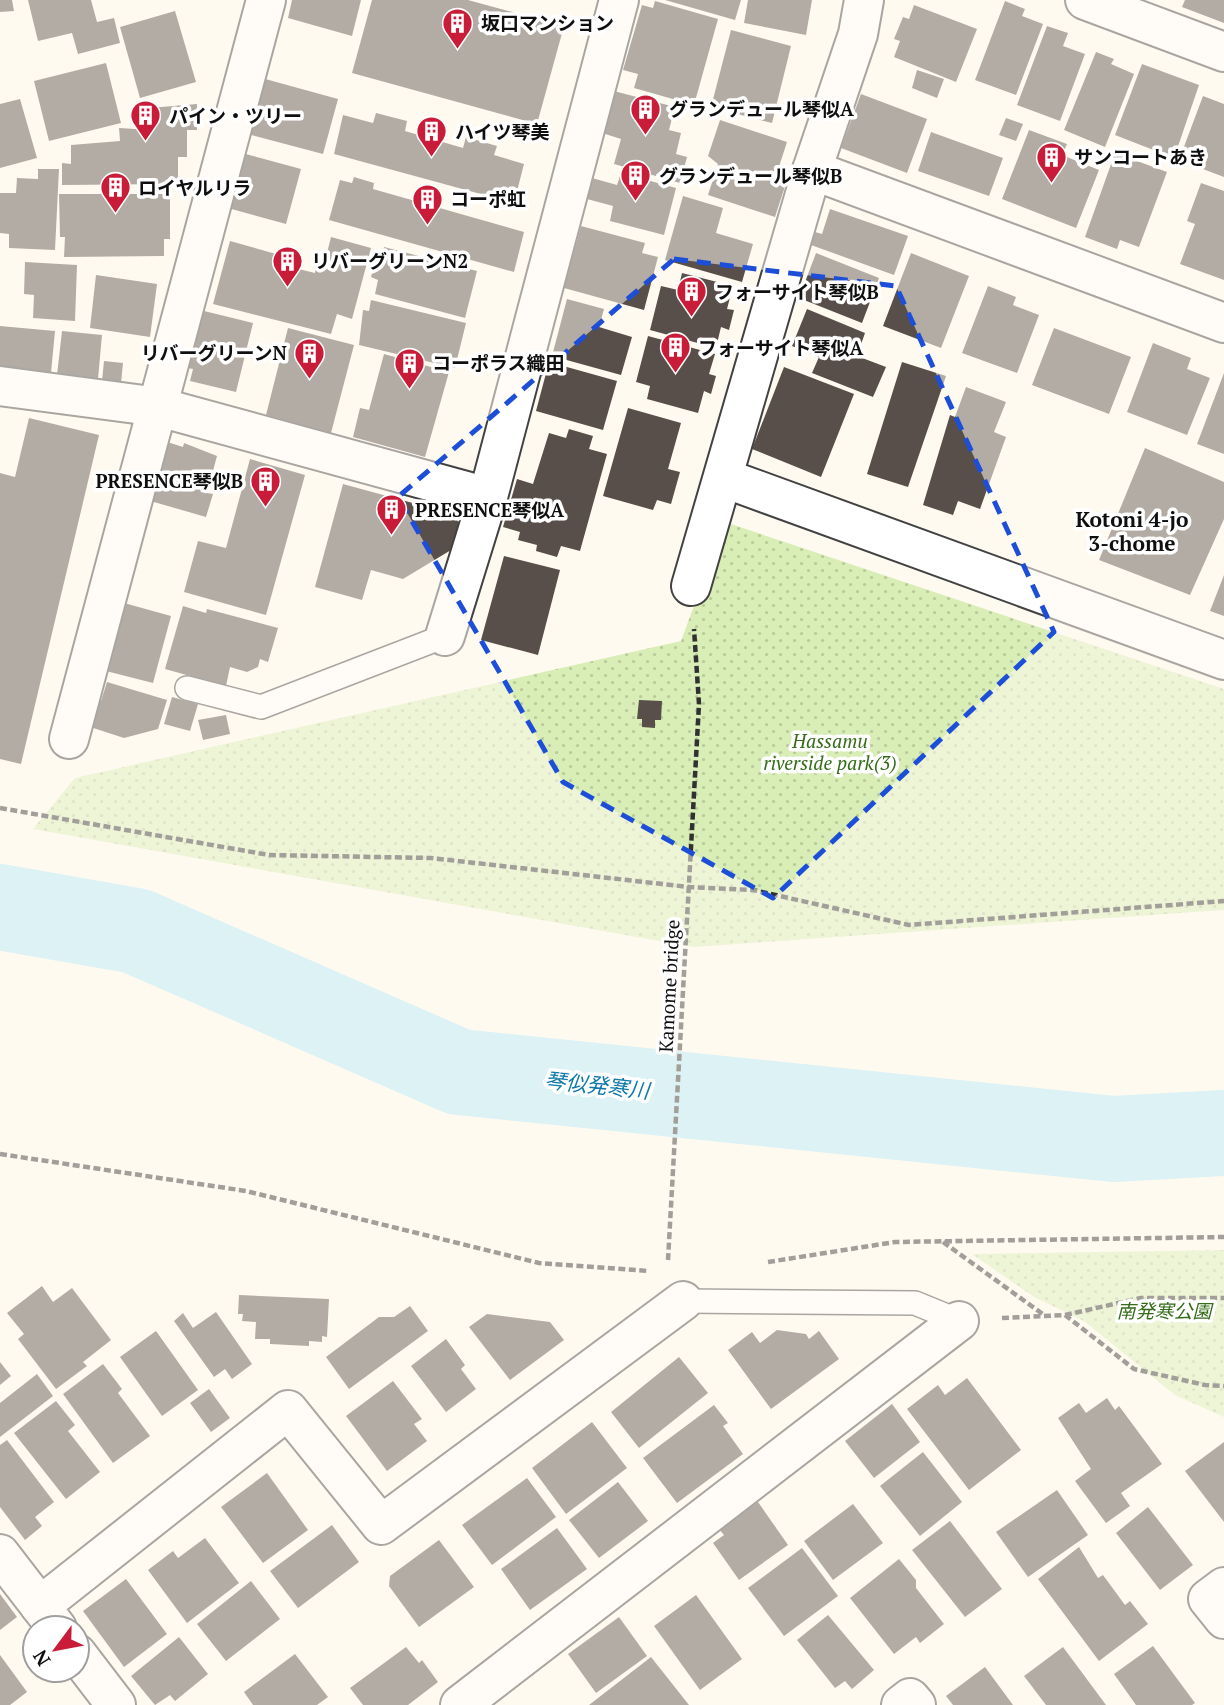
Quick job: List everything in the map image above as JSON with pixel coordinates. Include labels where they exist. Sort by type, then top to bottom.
[{"type":"street","points":[[69,739],[266,0]]},
{"type":"street","points":[[445,636],[488,497],[619,0]]},
{"type":"street","points":[[691,586],[812,170],[858,34],[864,0]]},
{"type":"street","points":[[1084,0],[1224,52]]},
{"type":"street","points":[[812,170],[1224,323]]},
{"type":"street","points":[[0,386],[159,407],[488,497]]},
{"type":"street","points":[[724,478],[1224,660]]},
{"type":"street","points":[[52,1614],[288,1410],[381,1525],[683,1301]]},
{"type":"street","points":[[460,1705],[959,1321]]},
{"type":"street","points":[[0,1554],[47,1614]]},
{"type":"street","points":[[1224,1587],[1208,1599],[1224,1619]]},
{"type":"street","points":[[91,1672],[116,1705]]},
{"type":"street","points":[[901,1705],[910,1698],[916,1705]]},
{"type":"lane","points":[[187,688],[261,707],[445,636]]},
{"type":"lane","points":[[683,1301],[915,1303],[959,1321]]},
{"type":"path","name":"Kamome bridge","points":[[670,1231],[699,704],[691,586]]},
{"type":"path","points":[[0,808],[269,855],[432,858],[689,887],[753,890],[909,925],[1224,901]]},
{"type":"path","points":[[0,1154],[246,1191],[539,1263],[654,1272]]},
{"type":"path","points":[[761,1264],[895,1242],[1224,1237]]},
{"type":"path","points":[[942,1241],[1045,1316]]},
{"type":"path","points":[[959,1321],[1065,1314],[1141,1298],[1224,1298]]},
{"type":"path","points":[[1065,1314],[1134,1369],[1205,1385],[1224,1386]]},
{"type":"highlighted area","points":[[674,259],[896,286],[1054,632],[773,898],[563,782],[398,497]]},
{"type":"green space","name":"Hassamu riverside park(3)","points":[[725,522],[1224,689],[1224,910],[693,947],[33,829],[75,778],[681,641]]},
{"type":"green space","name":"南発寒公園","points":[[1224,1250],[1224,1417],[1175,1395],[1084,1321],[1034,1297],[972,1254]]},
{"type":"building","points":[[0,0],[12,0],[14,11],[0,12]]},
{"type":"building","points":[[28,0],[91,0],[97,22],[114,18],[120,43],[78,54],[72,33],[38,41]]},
{"type":"building","points":[[292,0],[361,0],[352,36],[288,18]]},
{"type":"building","name":"坂口マンション","points":[[372,0],[468,0],[564,26],[537,124],[352,73]]},
{"type":"building","points":[[665,0],[741,0],[735,20]]},
{"type":"building","points":[[748,0],[812,0],[806,35],[744,23]]},
{"type":"building","points":[[1185,0],[1224,0],[1224,23],[1182,7]]},
{"type":"building","points":[[655,1],[718,19],[694,105],[634,88],[638,74],[623,70],[642,5],[653,8]]},
{"type":"building","points":[[1005,1],[1025,9],[1022,16],[1043,24],[1016,95],[975,80]]},
{"type":"building","points":[[914,5],[977,29],[956,82],[894,57],[900,41],[894,39],[903,17],[909,19]]},
{"type":"building","points":[[175,11],[196,82],[140,98],[120,27]]},
{"type":"building","points":[[1047,26],[1068,33],[1063,46],[1085,54],[1060,121],[1017,105]]},
{"type":"building","points":[[731,30],[791,46],[772,123],[711,107]]},
{"type":"building","points":[[1096,52],[1114,59],[1111,64],[1134,74],[1105,147],[1064,130]]},
{"type":"building","points":[[106,63],[121,123],[49,141],[34,81]]},
{"type":"building","points":[[1142,64],[1199,85],[1174,158],[1115,135]]},
{"type":"building","points":[[917,70],[944,79],[937,98],[912,88]]},
{"type":"building","points":[[258,77],[338,99],[323,154],[244,133]]},
{"type":"building","name":"グランデュール琴似A","points":[[610,90],[675,107],[669,130],[681,133],[676,154],[687,157],[680,183],[614,164],[621,139],[599,132]]},
{"type":"building","points":[[861,94],[927,119],[907,173],[841,148]]},
{"type":"building","points":[[1203,96],[1224,104],[1224,177],[1179,160]]},
{"type":"building","points":[[20,99],[37,158],[0,168],[0,104]]},
{"type":"building","name":"パイン・ツリー","points":[[197,104],[197,130],[187,130],[187,157],[178,157],[178,184],[62,185],[62,163],[71,164],[71,145],[120,141],[119,128],[136,129],[136,113],[150,113],[149,108]]},
{"type":"building","name":"ハイツ琴美","points":[[376,113],[407,121],[405,131],[463,148],[466,137],[497,146],[494,155],[524,164],[514,203],[334,154],[343,115],[373,123]]},
{"type":"building","points":[[1006,118],[1023,124],[1016,141],[999,135]]},
{"type":"building","points":[[720,120],[787,142],[776,176],[787,180],[775,217],[708,195],[718,164],[708,156]]},
{"type":"building","name":"サンコートあき","points":[[1029,130],[1067,144],[1062,155],[1099,170],[1076,228],[1002,199]]},
{"type":"building","points":[[931,132],[1003,158],[989,196],[918,171]]},
{"type":"building","points":[[242,153],[301,169],[286,224],[228,208]]},
{"type":"building","points":[[1115,153],[1167,172],[1139,247],[1120,240],[1117,249],[1085,237]]},
{"type":"building","points":[[38,169],[59,169],[55,250],[9,248],[9,234],[0,233],[0,193],[16,193],[17,178],[38,179]]},
{"type":"building","name":"グランデュール琴似B","points":[[621,173],[676,188],[664,235],[610,221],[613,206],[587,199],[592,178],[617,185]]},
{"type":"building","name":"コーポ虹","points":[[354,177],[374,183],[373,189],[524,232],[514,272],[329,220],[340,180],[352,183]]},
{"type":"building","points":[[1201,183],[1224,191],[1224,280],[1180,264],[1195,224],[1187,221]]},
{"type":"building","name":"ロイヤルリラ","points":[[59,194],[170,194],[170,239],[164,239],[164,256],[64,257],[65,237],[60,237]]},
{"type":"building","points":[[683,196],[723,208],[716,233],[753,244],[742,282],[665,260]]},
{"type":"building","points":[[830,209],[908,236],[894,275],[811,245],[815,232],[822,234]]},
{"type":"building","points":[[581,226],[645,243],[642,253],[658,257],[644,310],[564,288]]},
{"type":"building","name":"リバーグリーンN2","points":[[331,237],[371,248],[352,319],[337,314],[331,334],[213,304],[230,241],[276,254],[274,263],[315,273],[316,266],[323,269]]},
{"type":"building","points":[[384,247],[477,271],[465,318],[375,294],[378,280],[371,277],[376,258],[381,259]]},
{"type":"building","points":[[816,253],[879,278],[862,323],[799,298]]},
{"type":"building","points":[[911,253],[969,276],[941,348],[883,326]]},
{"type":"building","points":[[25,262],[77,265],[75,321],[33,318],[34,295],[24,294]]},
{"type":"building","name":"フォーサイト琴似B","points":[[682,273],[733,286],[727,309],[734,310],[729,330],[721,327],[716,348],[650,330],[661,286],[678,290]]},
{"type":"building","points":[[96,275],[157,284],[150,337],[90,328]]},
{"type":"building","points":[[988,286],[1016,297],[1013,305],[1039,315],[1017,373],[962,353]]},
{"type":"building","points":[[567,299],[604,309],[599,327],[632,337],[621,375],[552,356]]},
{"type":"building","points":[[371,300],[466,323],[455,368],[359,345],[363,310],[369,311]]},
{"type":"building","points":[[196,309],[253,323],[236,392],[190,381],[193,369],[182,367]]},
{"type":"building","points":[[807,309],[865,333],[857,356],[886,367],[873,397],[812,373],[819,357],[792,346]]},
{"type":"building","points":[[0,326],[55,331],[51,373],[0,368]]},
{"type":"building","name":"リバーグリーンN","points":[[288,328],[354,345],[331,433],[266,415]]},
{"type":"building","points":[[1054,328],[1131,357],[1109,414],[1032,385]]},
{"type":"building","points":[[62,331],[102,335],[98,379],[57,375]]},
{"type":"building","name":"フォーサイト琴似A","points":[[648,336],[715,354],[709,374],[716,376],[711,394],[704,391],[698,413],[647,399],[650,386],[636,382]]},
{"type":"building","points":[[1153,343],[1191,358],[1187,369],[1210,378],[1187,435],[1127,412]]},
{"type":"building","name":"コーポラス織田","points":[[384,354],[449,372],[425,457],[353,437],[360,408],[369,410]]},
{"type":"building","points":[[104,361],[123,363],[121,383],[102,381]]},
{"type":"building","points":[[549,362],[617,381],[603,430],[536,411]]},
{"type":"building","points":[[902,362],[946,376],[908,487],[867,474]]},
{"type":"building","points":[[784,367],[854,394],[821,477],[752,449]]},
{"type":"building","points":[[1224,373],[1224,454],[1197,444]]},
{"type":"building","points":[[966,387],[1006,402],[994,432],[1006,437],[980,509],[958,501],[953,515],[923,505],[950,415],[955,417]]},
{"type":"building","points":[[628,408],[681,423],[668,469],[680,472],[671,504],[657,500],[653,510],[603,496]]},
{"type":"building","points":[[29,418],[99,435],[21,764],[0,759],[0,473],[15,477]]},
{"type":"building","points":[[569,429],[593,436],[589,449],[607,454],[580,551],[561,546],[557,557],[536,551],[537,545],[518,540],[520,532],[503,527],[517,479],[533,484],[549,433],[566,438]]},
{"type":"building","points":[[164,441],[183,447],[184,443],[217,456],[207,493],[213,494],[206,517],[147,500]]},
{"type":"building","points":[[1145,448],[1224,482],[1224,519],[1190,595],[1099,560]]},
{"type":"building","name":"PRESENCE琴似B","points":[[250,459],[305,475],[266,615],[184,592],[198,541],[226,548]]},
{"type":"building","name":"PRESENCE琴似A","points":[[343,484],[453,514],[459,523],[451,550],[403,579],[371,570],[362,600],[315,587]]},
{"type":"building","points":[[504,556],[560,570],[538,655],[481,640]]},
{"type":"building","points":[[1224,575],[1224,616],[1210,611]]},
{"type":"building","points":[[124,603],[171,616],[153,683],[106,671]]},
{"type":"building","points":[[183,606],[206,613],[207,609],[278,628],[268,662],[260,659],[258,667],[247,672],[230,667],[226,686],[165,669]]},
{"type":"building","points":[[107,682],[167,700],[158,729],[124,738],[84,725],[93,698],[101,701]]},
{"type":"building","points":[[172,697],[198,704],[190,731],[164,724]]},
{"type":"building","points":[[639,700],[662,701],[661,720],[655,720],[655,728],[642,727],[642,719],[637,719]]},
{"type":"building","points":[[226,715],[230,734],[203,740],[198,720]]},
{"type":"building","points":[[42,1286],[53,1302],[72,1288],[111,1340],[83,1362],[87,1366],[56,1389],[18,1339],[24,1334],[7,1313]]},
{"type":"building","points":[[239,1295],[329,1299],[327,1337],[322,1336],[322,1342],[309,1341],[309,1346],[270,1344],[270,1339],[255,1339],[256,1322],[242,1321],[243,1314],[238,1314]]},
{"type":"building","points":[[410,1306],[428,1331],[349,1389],[326,1357],[379,1317],[394,1317]]},
{"type":"building","points":[[216,1312],[252,1364],[232,1379],[225,1369],[214,1377],[174,1321],[183,1313],[193,1328]]},
{"type":"building","points":[[487,1314],[550,1322],[564,1340],[510,1380],[469,1327]]},
{"type":"building","points":[[777,1330],[806,1334],[809,1339],[819,1331],[839,1359],[771,1409],[728,1350],[752,1332],[760,1343]]},
{"type":"building","points":[[156,1331],[198,1390],[162,1416],[120,1357]]},
{"type":"building","points":[[446,1339],[465,1365],[461,1369],[476,1389],[446,1412],[411,1366]]},
{"type":"building","points":[[679,1357],[708,1393],[639,1448],[611,1412]]},
{"type":"building","points":[[0,1362],[11,1376],[0,1385]]},
{"type":"building","points":[[103,1364],[122,1389],[118,1393],[150,1436],[113,1463],[63,1394]]},
{"type":"building","points":[[37,1374],[53,1396],[0,1437],[0,1403]]},
{"type":"building","points":[[967,1378],[1021,1450],[969,1490],[907,1409],[938,1385],[945,1395]]},
{"type":"building","points":[[393,1381],[422,1419],[414,1424],[427,1441],[387,1471],[346,1416]]},
{"type":"building","points":[[209,1389],[230,1418],[211,1432],[190,1403]]},
{"type":"building","points":[[1107,1398],[1115,1410],[1119,1406],[1162,1464],[1121,1493],[1130,1506],[1106,1523],[1075,1481],[1091,1469],[1058,1418],[1079,1403],[1086,1413]]},
{"type":"building","points":[[56,1401],[75,1425],[68,1431],[100,1472],[66,1499],[14,1433]]},
{"type":"building","points":[[892,1404],[920,1442],[874,1478],[845,1441]]},
{"type":"building","points":[[714,1405],[728,1423],[723,1426],[743,1454],[677,1503],[643,1458]]},
{"type":"building","points":[[592,1422],[627,1468],[566,1514],[532,1468]]},
{"type":"building","points":[[7,1440],[54,1502],[35,1517],[42,1526],[25,1540],[0,1507],[0,1445]]},
{"type":"building","points":[[1224,1442],[1224,1522],[1185,1471]]},
{"type":"building","points":[[923,1452],[962,1502],[920,1536],[880,1486]]},
{"type":"building","points":[[267,1473],[308,1530],[263,1563],[221,1507]]},
{"type":"building","points":[[527,1478],[556,1517],[492,1565],[462,1525]]},
{"type":"building","points":[[618,1482],[648,1521],[599,1558],[569,1520]]},
{"type":"building","points":[[1057,1490],[1088,1535],[1028,1577],[996,1532]]},
{"type":"building","points":[[758,1502],[788,1545],[739,1580],[713,1543],[724,1535],[719,1529]]},
{"type":"building","points":[[853,1504],[883,1543],[833,1580],[804,1541]]},
{"type":"building","points":[[1148,1507],[1193,1565],[1160,1590],[1116,1533]]},
{"type":"building","points":[[950,1521],[1002,1589],[965,1617],[912,1550]]},
{"type":"building","points":[[332,1525],[359,1562],[298,1608],[270,1571]]},
{"type":"building","points":[[557,1528],[587,1569],[530,1610],[501,1569]]},
{"type":"building","points":[[205,1538],[239,1583],[187,1623],[148,1570],[173,1551],[178,1558]]},
{"type":"building","points":[[439,1540],[474,1587],[419,1627],[389,1586],[390,1576]]},
{"type":"building","points":[[1079,1547],[1098,1578],[1103,1575],[1125,1605],[1130,1601],[1148,1624],[1099,1661],[1038,1579]]},
{"type":"building","points":[[802,1548],[838,1596],[784,1636],[748,1588]]},
{"type":"building","points":[[899,1559],[916,1580],[916,1588],[944,1624],[920,1643],[916,1637],[894,1654],[850,1598]]},
{"type":"building","points":[[126,1579],[167,1634],[124,1667],[91,1622],[91,1614],[83,1611]]},
{"type":"building","points":[[251,1581],[280,1619],[226,1661],[197,1624]]},
{"type":"building","points":[[0,1594],[17,1617],[0,1630]]},
{"type":"building","points":[[696,1595],[742,1659],[700,1690],[654,1626]]},
{"type":"building","points":[[828,1615],[874,1670],[852,1689],[845,1681],[835,1688],[797,1640]]},
{"type":"building","points":[[619,1617],[647,1656],[596,1693],[568,1654]]},
{"type":"building","points":[[179,1637],[208,1674],[175,1701],[170,1695],[155,1705],[131,1676]]},
{"type":"building","points":[[1153,1646],[1195,1703],[1136,1705],[1114,1674]]},
{"type":"building","points":[[406,1647],[419,1663],[422,1660],[438,1682],[408,1705],[363,1705],[350,1688]]},
{"type":"building","points":[[1063,1647],[1106,1705],[1046,1705],[1024,1676]]},
{"type":"building","points":[[295,1654],[328,1697],[317,1705],[253,1705],[244,1692]]},
{"type":"building","points":[[0,1655],[27,1692],[10,1705],[0,1705]]},
{"type":"building","points":[[651,1657],[689,1705],[589,1705]]},
{"type":"building","points":[[985,1667],[1013,1705],[953,1705],[946,1696]]},
{"type":"waterway","name":"琴似発寒川","points":[[0,907],[136,931],[459,1072],[1114,1139],[1224,1133]]},
{"type":"place","name":"坂口マンション","points":[[458,50]]},
{"type":"place","name":"グランデュール琴似A","points":[[646,136]]},
{"type":"place","name":"パイン・ツリー","points":[[146,143]]},
{"type":"place","name":"ハイツ琴美","points":[[432,159]]},
{"type":"place","name":"サンコートあき","points":[[1051,184]]},
{"type":"place","name":"グランデュール琴似B","points":[[636,203]]},
{"type":"place","name":"ロイヤルリラ","points":[[115,215]]},
{"type":"place","name":"コーポ虹","points":[[427,226]]},
{"type":"place","name":"リバーグリーンN2","points":[[288,288]]},
{"type":"place","name":"フォーサイト琴似B","points":[[692,319]]},
{"type":"place","name":"フォーサイト琴似A","points":[[675,375]]},
{"type":"place","name":"リバーグリーンN","points":[[310,380]]},
{"type":"place","name":"コーポラス織田","points":[[409,390]]},
{"type":"place","name":"PRESENCE琴似B","points":[[266,508]]},
{"type":"place","name":"PRESENCE琴似A","points":[[392,537]]},
{"type":"district","name":"Kotoni 4-jo 3-chome","points":[[1132,532]]}]
